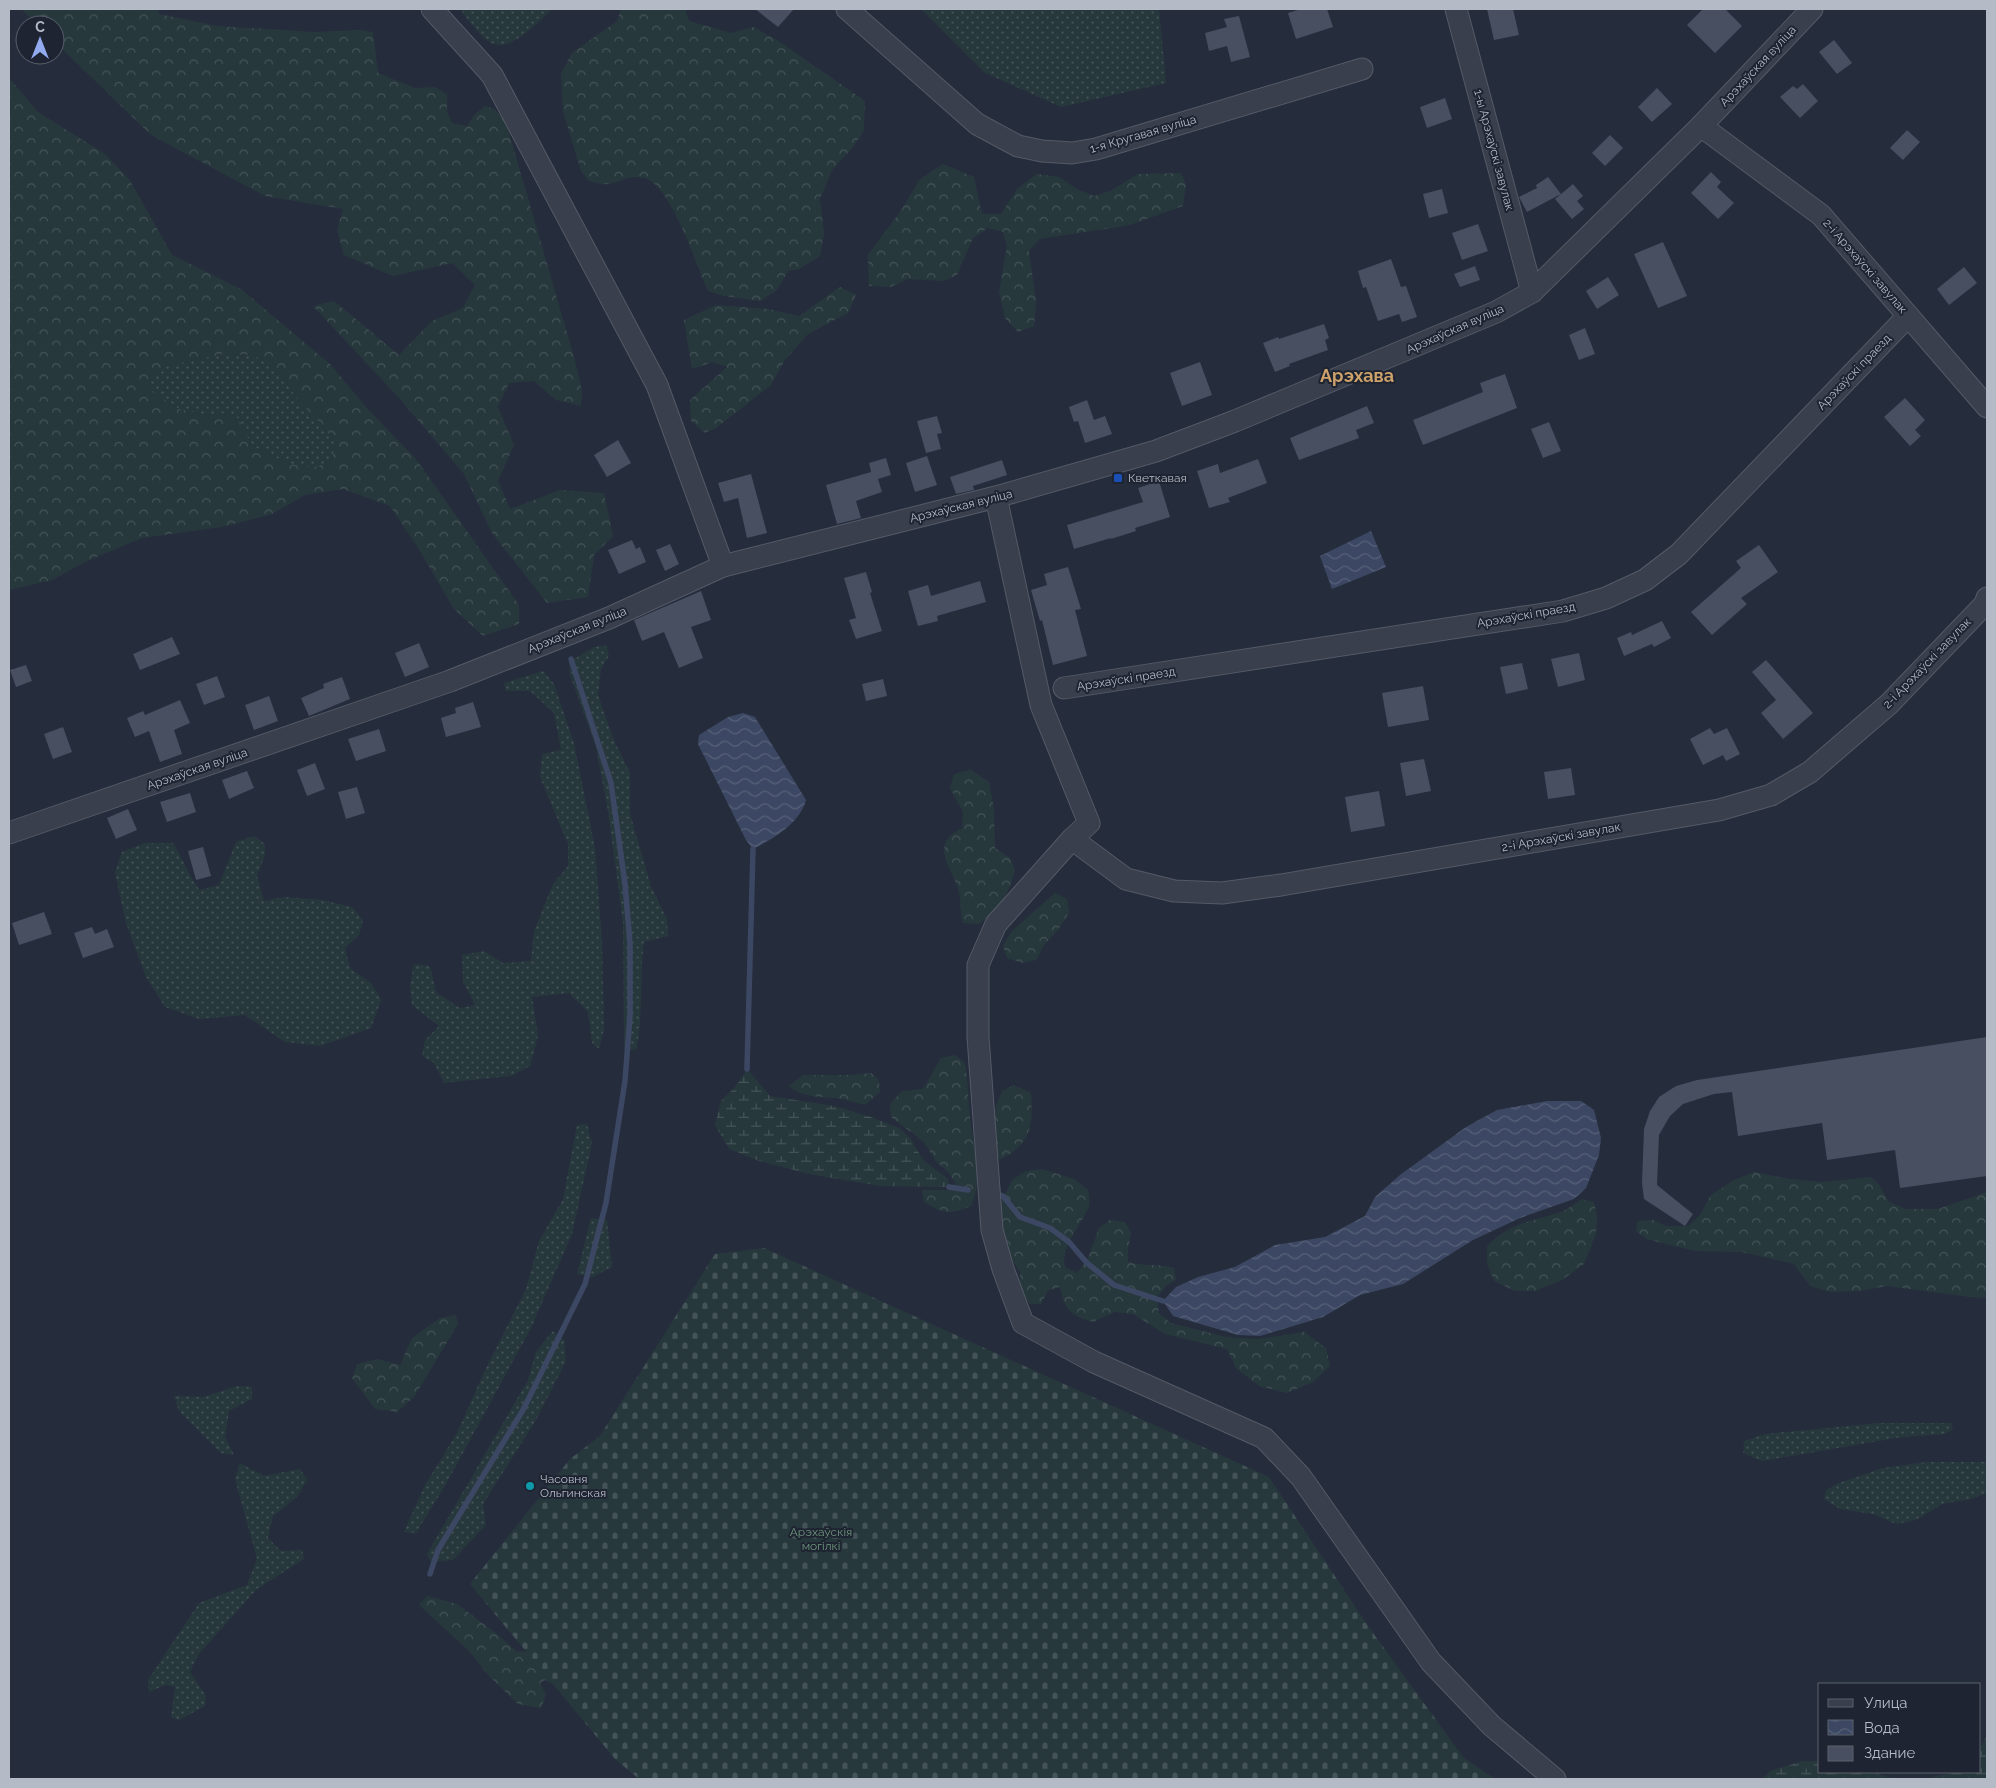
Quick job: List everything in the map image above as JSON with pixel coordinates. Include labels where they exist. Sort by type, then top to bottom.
[{"type":"street","points":[[432,9],[492,75],[657,385],[723,566]]},
{"type":"street","name":"1-я Кругавая вуліца","points":[[847,9],[977,124],[1018,146],[1042,150],[1072,153],[1096,149],[1362,69]]},
{"type":"street","name":"1-ы Арэхаўскі завулак","points":[[1456,9],[1532,292]]},
{"type":"street","name":"Арэхаўская вуліца","points":[[9,833],[213,764],[472,672],[609,618],[723,566],[996,498],[1122,462],[1235,422],[1496,312],[1532,292],[1702,126],[1812,9]]},
{"type":"street","name":"2-і Арэхаўскі завулак","points":[[1702,126],[1821,215],[1987,407]]},
{"type":"street","name":"Арэхаўскі праезд","points":[[1064,688],[1563,611],[1606,598],[1645,580],[1679,554],[1908,316]]},
{"type":"street","points":[[996,498],[1041,705],[1089,823],[1072,839],[996,924],[978,965],[978,1037],[992,1230],[1003,1269],[1022,1323],[1094,1362],[1264,1438],[1301,1477],[1431,1662],[1492,1726],[1555,1779]]},
{"type":"street","name":"2-і Арэхаўскі завулак","points":[[1072,839],[1126,879],[1174,891],[1222,893],[1281,885],[1719,810],[1771,795],[1810,772],[1889,704],[1984,604],[1987,598]]},
{"type":"green space","points":[[21,9],[158,9],[159,14],[217,26],[314,32],[360,30],[373,32],[378,73],[415,88],[434,87],[447,94],[447,112],[452,123],[467,126],[475,114],[485,106],[494,109],[505,119],[574,357],[582,391],[581,406],[556,400],[534,381],[509,383],[498,407],[514,445],[498,481],[510,509],[560,490],[604,493],[613,536],[594,555],[588,597],[547,603],[492,533],[464,474],[399,398],[313,306],[334,301],[399,355],[432,321],[463,308],[475,285],[452,263],[393,276],[344,255],[337,230],[343,209],[265,196],[151,135],[65,52],[65,15],[27,15]]},
{"type":"green space","points":[[460,9],[552,9],[523,36],[505,44],[496,44],[488,41],[481,35]]},
{"type":"green space","points":[[621,9],[685,9],[689,21],[731,33],[753,27],[777,40],[865,101],[864,130],[854,146],[832,170],[820,199],[824,233],[820,256],[799,269],[788,271],[777,290],[760,301],[724,296],[708,291],[682,228],[655,184],[645,178],[634,177],[613,183],[601,184],[589,181],[581,171],[563,111],[561,73],[572,53],[617,21]]},
{"type":"green space","points":[[921,9],[1159,9],[1166,83],[1061,107],[985,73]]},
{"type":"green space","points":[[9,78],[38,112],[105,154],[129,179],[172,255],[241,289],[331,365],[365,406],[416,459],[519,605],[519,624],[483,636],[454,609],[417,546],[390,506],[343,489],[305,495],[272,514],[222,527],[142,538],[87,561],[52,580],[9,590]],"holes":[[[224,354],[254,355],[277,371],[301,403],[324,427],[336,445],[331,461],[312,468],[286,463],[251,445],[239,419],[230,413],[204,415],[179,409],[152,392],[149,377],[164,366]]]},
{"type":"green space","points":[[943,164],[974,177],[982,214],[1001,214],[1018,188],[1037,174],[1059,177],[1077,189],[1094,196],[1110,191],[1138,174],[1181,173],[1186,184],[1183,206],[1130,225],[1040,239],[1029,251],[1036,301],[1034,326],[1018,332],[1005,318],[999,292],[1007,246],[1003,232],[988,228],[973,238],[957,275],[944,281],[907,279],[891,287],[869,286],[868,255],[902,209],[920,179]]},
{"type":"green space","points":[[840,287],[856,295],[848,313],[808,334],[785,360],[771,385],[716,428],[705,433],[691,421],[690,400],[727,367],[713,362],[692,369],[684,320],[716,305],[768,309],[799,316]]},
{"type":"green space","points":[[224,354],[254,355],[277,371],[301,403],[324,427],[336,445],[331,461],[312,468],[286,463],[251,445],[239,419],[230,413],[204,415],[179,409],[152,392],[149,377],[164,366]]},
{"type":"green space","points":[[606,645],[609,656],[601,669],[598,695],[613,738],[630,773],[630,814],[651,886],[667,919],[668,936],[644,942],[640,1023],[636,1050],[624,1049],[623,922],[608,811],[596,747],[570,675],[569,662],[594,647]]},
{"type":"green space","points":[[543,671],[554,684],[574,743],[595,848],[602,942],[604,1029],[599,1049],[592,1043],[588,1012],[569,993],[532,997],[538,1036],[530,1066],[511,1076],[444,1083],[434,1063],[422,1056],[425,1040],[439,1026],[412,1005],[410,986],[414,964],[430,966],[436,992],[460,1008],[475,1005],[463,982],[462,955],[484,951],[503,963],[531,961],[534,931],[553,884],[568,866],[568,844],[540,777],[542,754],[561,750],[554,713],[530,691],[506,691],[504,683]]},
{"type":"green space","points":[[971,770],[989,782],[994,809],[995,848],[1010,858],[1015,870],[1006,894],[998,907],[979,924],[963,923],[959,892],[944,850],[945,843],[949,837],[962,828],[963,812],[950,788],[954,774]]},
{"type":"green space","points":[[254,836],[265,844],[265,855],[257,876],[264,901],[284,897],[322,900],[352,907],[363,920],[359,935],[345,948],[350,968],[372,984],[381,1000],[371,1028],[320,1046],[285,1042],[245,1015],[199,1019],[165,1007],[146,977],[126,923],[115,873],[122,852],[145,843],[173,843],[200,890],[219,885],[236,842]]},
{"type":"green space","points":[[1055,893],[1067,899],[1069,913],[1058,930],[1044,945],[1036,960],[1023,963],[1007,958],[1003,946],[1011,932]]},
{"type":"green space","points":[[955,1055],[965,1063],[977,1184],[971,1206],[947,1212],[924,1202],[922,1190],[952,1190],[955,1183],[949,1173],[936,1161],[924,1142],[891,1117],[890,1104],[902,1091],[923,1089],[941,1058]]},
{"type":"green space","points":[[747,1069],[770,1096],[834,1106],[899,1128],[911,1139],[923,1160],[948,1179],[949,1187],[880,1186],[809,1174],[759,1161],[729,1149],[715,1125],[721,1101],[734,1088]]},
{"type":"green space","points":[[871,1073],[879,1080],[880,1092],[865,1105],[842,1099],[807,1095],[789,1086],[803,1075]]},
{"type":"green space","points":[[1014,1085],[1031,1093],[1031,1124],[1025,1140],[1011,1153],[1001,1159],[992,1156],[990,1121],[1002,1091]]},
{"type":"green space","points":[[587,1124],[592,1143],[572,1234],[531,1328],[446,1484],[416,1533],[404,1532],[425,1485],[457,1433],[485,1370],[526,1289],[539,1241],[563,1199],[577,1125]]},
{"type":"green space","points":[[1042,1169],[1074,1179],[1088,1190],[1089,1206],[1069,1243],[1064,1259],[1065,1267],[1077,1273],[1087,1260],[1099,1228],[1110,1220],[1125,1222],[1131,1233],[1128,1262],[1174,1268],[1176,1280],[1166,1286],[1157,1297],[1159,1313],[1171,1323],[1226,1337],[1258,1339],[1304,1332],[1326,1348],[1330,1366],[1313,1382],[1287,1393],[1259,1386],[1236,1368],[1227,1349],[1165,1334],[1133,1314],[1115,1312],[1093,1322],[1079,1317],[1067,1307],[1060,1287],[1048,1290],[1041,1304],[1030,1304],[1020,1291],[1020,1272],[1000,1243],[995,1215],[1012,1180],[1026,1171]]},
{"type":"green space","points":[[1754,1172],[1789,1179],[1823,1182],[1871,1177],[1879,1185],[1889,1202],[1906,1209],[1938,1209],[1987,1192],[1987,1298],[1887,1286],[1860,1291],[1830,1292],[1810,1286],[1794,1264],[1742,1252],[1695,1251],[1646,1239],[1636,1231],[1638,1221],[1653,1220],[1666,1226],[1688,1226],[1700,1215],[1711,1195],[1734,1180]]},
{"type":"green space","points":[[1581,1199],[1594,1202],[1597,1216],[1596,1234],[1584,1264],[1562,1280],[1535,1291],[1515,1291],[1494,1281],[1487,1264],[1487,1246],[1513,1227],[1561,1212]]},
{"type":"green space","points":[[591,1218],[607,1220],[612,1267],[593,1277],[577,1274]]},
{"type":"green space","name":"Арэхаўскія могілкі","points":[[764,1248],[1269,1477],[1368,1626],[1463,1757],[1495,1779],[639,1779],[615,1759],[470,1584],[570,1459],[600,1436],[715,1254]]},
{"type":"green space","points":[[456,1315],[458,1324],[414,1397],[397,1412],[375,1409],[352,1378],[357,1364],[378,1359],[400,1365],[412,1338],[440,1318]]},
{"type":"green space","points":[[553,1331],[564,1340],[566,1361],[536,1420],[483,1504],[486,1525],[453,1560],[431,1562],[427,1554],[528,1380],[536,1352]]},
{"type":"green space","points":[[237,1386],[252,1387],[252,1399],[229,1411],[225,1437],[234,1455],[221,1453],[179,1411],[174,1396],[203,1397]]},
{"type":"green space","points":[[1879,1423],[1951,1423],[1953,1429],[1945,1434],[1902,1437],[1762,1461],[1743,1453],[1744,1441],[1765,1434]]},
{"type":"green space","points":[[1926,1462],[1987,1462],[1987,1493],[1971,1499],[1942,1504],[1916,1520],[1896,1524],[1873,1514],[1840,1509],[1824,1499],[1826,1490],[1839,1483],[1883,1468]]},
{"type":"green space","points":[[240,1463],[264,1476],[300,1469],[307,1480],[297,1497],[273,1516],[268,1538],[281,1551],[302,1550],[304,1559],[257,1589],[198,1655],[190,1672],[206,1696],[205,1706],[179,1720],[171,1717],[175,1687],[166,1685],[149,1692],[148,1680],[199,1603],[247,1585],[257,1559],[235,1479]]},
{"type":"green space","points":[[427,1596],[457,1604],[516,1651],[544,1654],[560,1687],[545,1680],[540,1683],[546,1695],[541,1708],[518,1704],[489,1676],[469,1651],[419,1605]]},
{"type":"green space","points":[[1987,1735],[1987,1779],[1924,1779],[1949,1773],[1981,1773],[1981,1746]]},
{"type":"green space","points":[[1803,1761],[1818,1761],[1818,1773],[1876,1773],[1887,1777],[1907,1779],[1763,1779],[1770,1771]]},
{"type":"water","points":[[1371,531],[1386,567],[1332,589],[1320,556]]},
{"type":"water","points":[[743,713],[755,717],[806,800],[803,808],[792,823],[777,835],[753,849],[746,840],[698,744],[699,735],[728,717]]},
{"type":"water","points":[[1547,1101],[1581,1101],[1594,1110],[1601,1138],[1599,1155],[1586,1188],[1574,1199],[1520,1218],[1473,1240],[1403,1284],[1360,1295],[1323,1317],[1260,1336],[1238,1335],[1173,1316],[1163,1301],[1176,1287],[1198,1277],[1235,1267],[1275,1245],[1325,1237],[1365,1216],[1375,1197],[1400,1175],[1466,1127],[1497,1110]]},
{"type":"building","points":[[755,9],[794,9],[778,27]]},
{"type":"building","points":[[1301,9],[1327,9],[1333,27],[1296,39],[1288,13]]},
{"type":"building","points":[[1487,9],[1513,9],[1519,35],[1494,40]]},
{"type":"building","points":[[1703,9],[1725,9],[1742,26],[1715,53],[1687,25]]},
{"type":"building","points":[[1239,16],[1250,57],[1231,62],[1227,46],[1209,51],[1205,33],[1227,27],[1224,19]]},
{"type":"building","points":[[1834,40],[1852,63],[1837,74],[1819,52]]},
{"type":"building","points":[[1803,84],[1818,101],[1800,118],[1780,97],[1793,86],[1797,89]]},
{"type":"building","points":[[1657,88],[1672,104],[1652,122],[1638,107]]},
{"type":"building","points":[[1445,98],[1452,119],[1427,128],[1420,107]]},
{"type":"building","points":[[1907,130],[1920,142],[1903,160],[1890,148]]},
{"type":"building","points":[[1610,135],[1623,148],[1605,166],[1592,153]]},
{"type":"building","points":[[1711,172],[1721,182],[1717,187],[1734,203],[1718,219],[1691,193]]},
{"type":"building","points":[[1548,177],[1561,194],[1527,212],[1519,197],[1537,188],[1536,185]]},
{"type":"building","points":[[1573,184],[1583,196],[1577,201],[1584,209],[1572,219],[1555,199]]},
{"type":"building","points":[[1442,189],[1448,213],[1429,218],[1423,194]]},
{"type":"building","points":[[1478,224],[1488,251],[1462,260],[1452,233]]},
{"type":"building","points":[[1663,242],[1687,296],[1658,308],[1634,254]]},
{"type":"building","points":[[1391,259],[1401,287],[1406,286],[1417,317],[1402,322],[1399,314],[1378,321],[1366,287],[1363,288],[1358,271]]},
{"type":"building","points":[[1475,266],[1480,280],[1460,287],[1454,274]]},
{"type":"building","points":[[1964,267],[1977,283],[1949,305],[1937,289]]},
{"type":"building","points":[[1608,277],[1619,295],[1597,309],[1586,291]]},
{"type":"building","points":[[1324,324],[1329,338],[1325,340],[1328,350],[1289,364],[1290,366],[1275,372],[1263,343]]},
{"type":"building","points":[[1585,328],[1595,354],[1579,360],[1569,335]]},
{"type":"building","points":[[1200,362],[1212,395],[1182,406],[1170,373]]},
{"type":"building","points":[[1505,374],[1517,408],[1423,445],[1413,420],[1483,392],[1480,383]]},
{"type":"building","points":[[1905,398],[1925,420],[1915,430],[1921,436],[1910,446],[1884,417]]},
{"type":"building","points":[[1087,400],[1094,420],[1105,416],[1112,434],[1085,443],[1078,421],[1074,422],[1069,407]]},
{"type":"building","points":[[1367,406],[1374,423],[1356,430],[1359,438],[1299,460],[1290,438]]},
{"type":"building","points":[[937,416],[942,433],[937,434],[941,449],[926,453],[917,421]]},
{"type":"building","points":[[1549,422],[1561,451],[1543,458],[1531,429]]},
{"type":"building","points":[[618,440],[631,463],[607,477],[594,455]]},
{"type":"building","points":[[927,456],[937,485],[915,492],[906,463]]},
{"type":"building","points":[[886,458],[891,475],[878,479],[882,492],[856,501],[861,518],[837,524],[826,485],[871,472],[869,463]]},
{"type":"building","points":[[1258,459],[1267,483],[1228,498],[1230,502],[1209,508],[1197,471],[1218,464],[1220,473]]},
{"type":"building","points":[[1002,460],[1007,475],[973,486],[974,490],[956,494],[950,477]]},
{"type":"building","points":[[751,474],[767,533],[747,538],[738,498],[724,502],[718,483]]},
{"type":"building","points":[[1159,481],[1170,517],[1135,528],[1136,531],[1074,549],[1067,525],[1143,502],[1138,488]]},
{"type":"building","points":[[632,540],[636,549],[640,547],[646,562],[619,574],[608,550]]},
{"type":"building","points":[[670,544],[679,564],[665,571],[656,550]]},
{"type":"building","points":[[1759,545],[1778,572],[1741,598],[1747,604],[1712,635],[1691,612],[1741,568],[1736,561]]},
{"type":"building","points":[[1068,567],[1081,609],[1075,610],[1087,656],[1053,665],[1042,620],[1040,621],[1031,590],[1047,585],[1044,574]]},
{"type":"building","points":[[866,572],[872,592],[870,593],[882,631],[856,639],[849,620],[856,618],[844,578]]},
{"type":"building","points":[[980,581],[986,602],[937,616],[938,621],[918,626],[908,591],[928,585],[931,596]]},
{"type":"building","points":[[701,591],[711,620],[691,627],[703,658],[679,668],[664,632],[642,641],[634,620]]},
{"type":"building","points":[[1662,621],[1671,638],[1654,647],[1652,644],[1624,656],[1617,638],[1631,632],[1632,635]]},
{"type":"building","points":[[172,637],[180,654],[140,670],[133,654]]},
{"type":"building","points":[[419,643],[429,667],[405,677],[395,653]]},
{"type":"building","points":[[1579,653],[1585,680],[1558,687],[1551,659]]},
{"type":"building","points":[[1766,660],[1813,713],[1783,739],[1761,713],[1776,700],[1752,672]]},
{"type":"building","points":[[1522,663],[1528,689],[1506,694],[1500,667]]},
{"type":"building","points":[[26,665],[32,681],[16,687],[10,670]]},
{"type":"building","points":[[217,676],[225,697],[204,705],[196,684]]},
{"type":"building","points":[[342,677],[350,699],[309,716],[301,698],[324,688],[323,684]]},
{"type":"building","points":[[883,679],[887,696],[866,701],[862,684]]},
{"type":"building","points":[[1423,686],[1429,720],[1388,727],[1382,693]]},
{"type":"building","points":[[269,696],[278,721],[254,730],[245,705]]},
{"type":"building","points":[[180,700],[190,723],[174,730],[182,754],[160,762],[149,731],[135,737],[127,718],[143,711],[145,715]]},
{"type":"building","points":[[473,702],[481,727],[446,737],[441,718],[456,713],[455,708]]},
{"type":"building","points":[[63,727],[72,752],[53,759],[44,734]]},
{"type":"building","points":[[1710,728],[1714,734],[1727,728],[1740,754],[1726,761],[1723,755],[1703,765],[1690,739]]},
{"type":"building","points":[[379,729],[386,751],[356,761],[348,739]]},
{"type":"building","points":[[1424,759],[1431,791],[1406,796],[1400,763]]},
{"type":"building","points":[[315,763],[325,789],[307,796],[297,770]]},
{"type":"building","points":[[1571,768],[1575,795],[1548,799],[1544,772]]},
{"type":"building","points":[[247,771],[254,788],[229,799],[222,780]]},
{"type":"building","points":[[357,787],[365,813],[346,819],[338,792]]},
{"type":"building","points":[[1379,791],[1385,826],[1351,832],[1345,797]]},
{"type":"building","points":[[190,793],[196,812],[167,822],[160,802]]},
{"type":"building","points":[[128,809],[137,830],[116,839],[107,818]]},
{"type":"building","points":[[203,847],[211,876],[196,880],[188,851]]},
{"type":"building","points":[[44,912],[52,934],[19,945],[12,923]]},
{"type":"building","points":[[92,927],[95,934],[107,929],[114,947],[83,958],[74,933]]},
{"type":"building","points":[[1987,1037],[1987,1176],[1900,1188],[1895,1150],[1827,1160],[1822,1123],[1738,1136],[1732,1092],[1714,1094],[1683,1104],[1670,1116],[1659,1135],[1657,1185],[1693,1214],[1685,1226],[1644,1199],[1642,1183],[1644,1129],[1650,1111],[1659,1097],[1676,1086],[1697,1080]]},
{"type":"waterway","points":[[430,1574],[438,1550],[523,1410],[585,1284],[606,1203],[625,1081],[630,1016],[630,943],[625,884],[611,783],[571,659]]},
{"type":"waterway","points":[[747,1069],[753,849]]},
{"type":"waterway","points":[[949,1187],[968,1190]]},
{"type":"waterway","points":[[994,1193],[1003,1196],[1020,1217],[1050,1228],[1069,1242],[1087,1263],[1114,1285],[1163,1301]]},
{"type":"place","name":"Кветкавая","points":[[1118,478]]},
{"type":"place","name":"Часовня Ольгинская","points":[[530,1486]]},
{"type":"district","name":"Арэхава","points":[[1357,375]]}]
